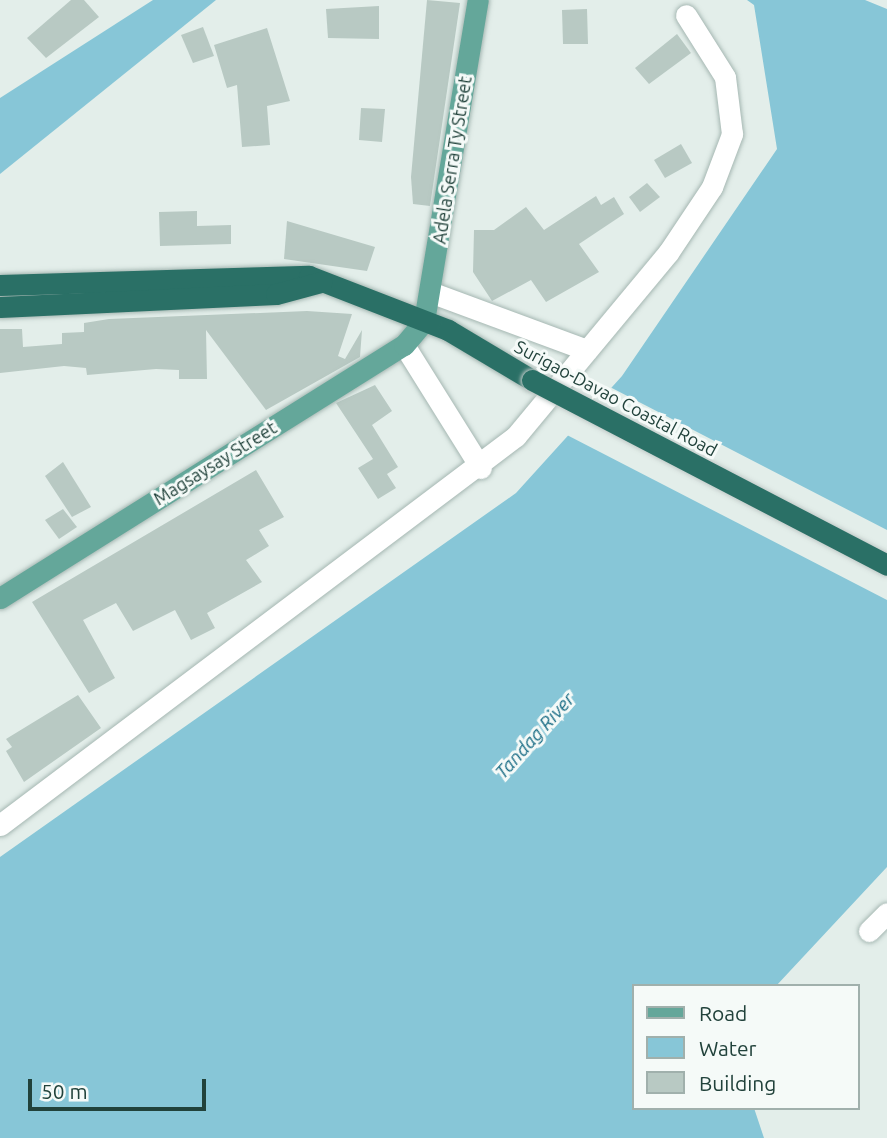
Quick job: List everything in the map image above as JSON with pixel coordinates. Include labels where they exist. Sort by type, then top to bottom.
[{"type":"highway","name":"Surigao-Davao Coastal Road","points":[[0,285],[289,274],[321,282],[425,321],[532,380],[887,565]]},
{"type":"highway","points":[[0,307],[289,293],[321,282]]},
{"type":"main road","name":"Adela Serra Ty Street","points":[[425,321],[478,0]]},
{"type":"main road","name":"Magsaysay Street","points":[[0,598],[404,345],[425,321]]},
{"type":"street","points":[[0,825],[481,468],[587,350],[712,187],[732,134],[725,77],[686,15]]},
{"type":"street","points":[[430,292],[587,350]]},
{"type":"street","points":[[404,345],[481,468]]},
{"type":"street","points":[[869,931],[887,913]]},
{"type":"water","points":[[153,0],[216,0],[0,174],[0,98]]},
{"type":"water","name":"Tandag River","points":[[747,0],[865,0],[887,9],[887,867],[778,984],[632,984],[632,1110],[755,1110],[764,1138],[0,1138],[0,857],[516,493],[622,376],[777,149],[754,5]]},
{"type":"pier","points":[[608,386],[887,530],[887,600],[565,434]]},
{"type":"building","points":[[71,0],[84,0],[99,17],[46,58],[27,38]]},
{"type":"building","points":[[427,0],[460,3],[430,206],[413,204],[411,177]]},
{"type":"building","points":[[379,6],[379,39],[328,38],[326,9]]},
{"type":"building","points":[[587,9],[588,44],[563,44],[562,10]]},
{"type":"building","points":[[203,27],[214,56],[193,63],[181,35]]},
{"type":"building","points":[[267,28],[290,101],[267,106],[270,145],[242,147],[237,85],[227,88],[214,45]]},
{"type":"building","points":[[677,34],[691,53],[649,84],[635,68]]},
{"type":"building","points":[[361,108],[385,109],[382,142],[359,140]]},
{"type":"building","points":[[681,144],[692,163],[665,178],[654,160]]},
{"type":"building","points":[[647,183],[660,197],[640,212],[629,197]]},
{"type":"building","points":[[596,196],[601,205],[614,197],[624,214],[579,244],[599,272],[546,302],[531,280],[492,301],[473,272],[474,230],[494,230],[526,207],[544,230]]},
{"type":"building","points":[[197,211],[197,226],[231,225],[231,244],[160,246],[159,212]]},
{"type":"building","points":[[287,221],[375,247],[367,271],[284,259]]},
{"type":"building","points":[[307,311],[352,314],[338,356],[345,359],[362,330],[360,357],[266,410],[206,330],[207,379],[179,379],[179,370],[156,369],[87,375],[86,368],[64,366],[0,373],[0,329],[22,329],[23,347],[62,344],[62,333],[84,332],[84,323],[109,319]]},
{"type":"building","points":[[375,385],[392,411],[372,425],[398,467],[387,474],[396,488],[378,499],[358,468],[373,459],[336,403]]},
{"type":"building","points":[[63,462],[91,507],[72,517],[45,476]]},
{"type":"building","points":[[256,470],[284,517],[259,530],[269,546],[246,560],[262,582],[207,613],[215,628],[191,640],[175,610],[133,631],[116,603],[83,620],[115,678],[89,693],[32,602]]},
{"type":"building","points":[[63,509],[77,527],[59,539],[45,520]]},
{"type":"building","points":[[78,695],[101,728],[24,782],[6,751],[12,747],[6,739]]}]
